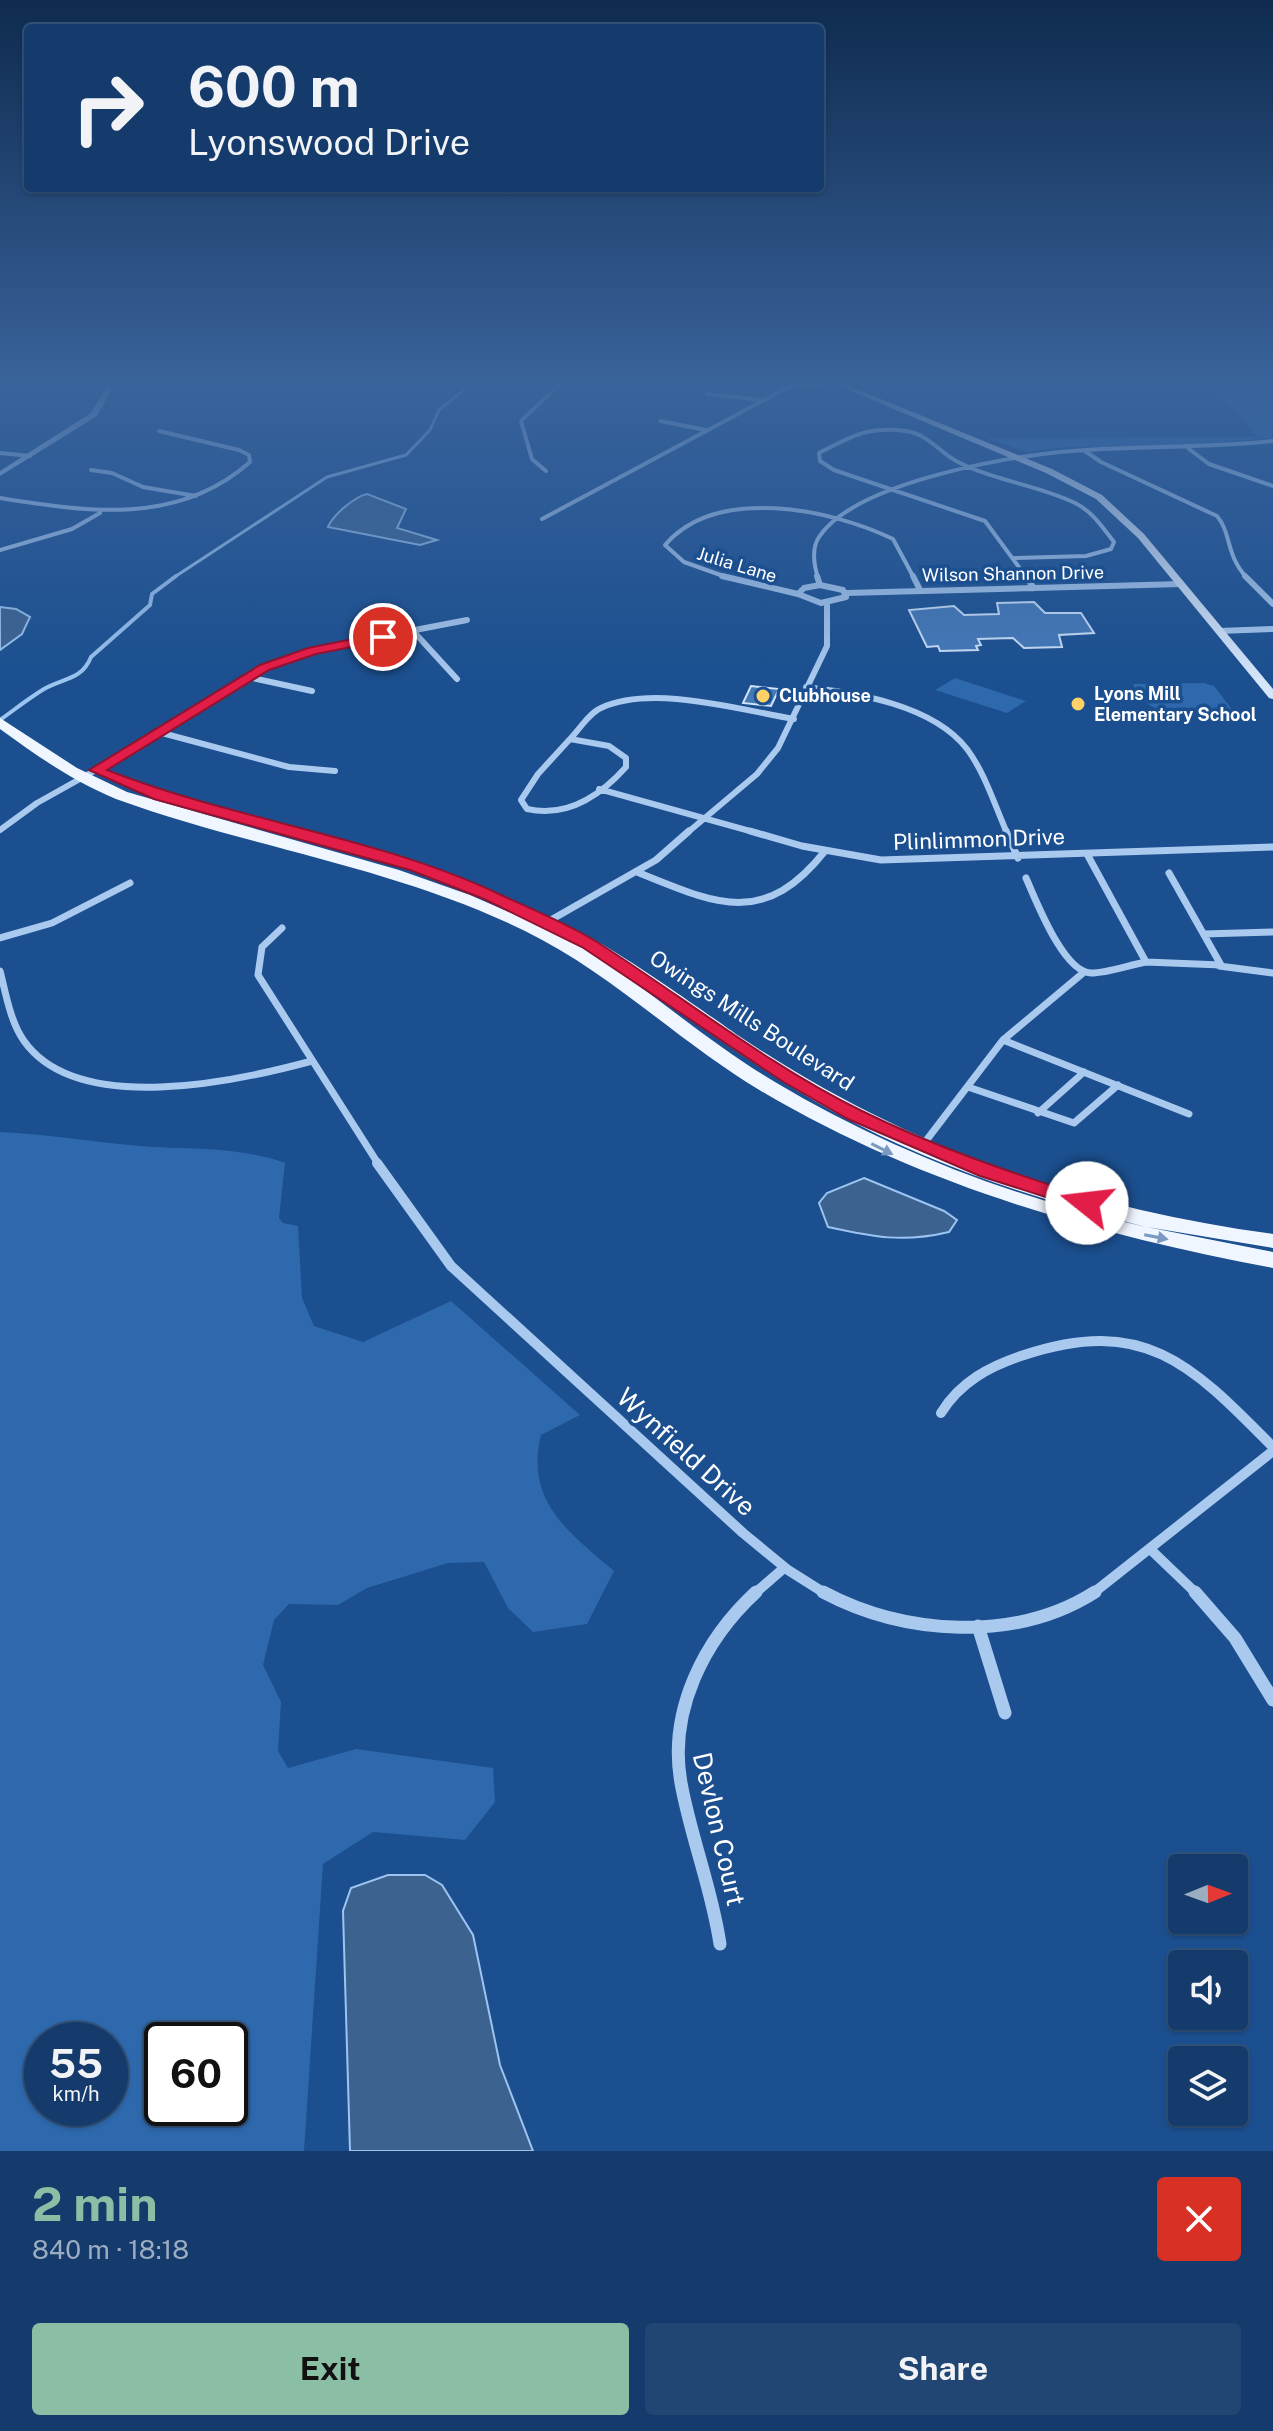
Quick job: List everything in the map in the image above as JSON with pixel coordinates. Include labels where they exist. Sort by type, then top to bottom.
[{"type":"main road","points":[[1071,481],[1110,506],[1181,584],[1273,696]]},
{"type":"main road","name":"Owings Mills Boulevard","points":[[0,707],[12,725],[89,774],[165,809],[399,874],[542,925],[626,967],[789,1077],[855,1115],[922,1146],[1062,1197],[1136,1216],[1273,1241]]},
{"type":"main road","name":"Owings Mills Boulevard","points":[[542,925],[763,1083],[893,1155],[967,1185],[1046,1210],[1127,1231],[1273,1260]]},
{"type":"street","points":[[131,481],[143,487],[197,496]]},
{"type":"street","points":[[0,498],[100,513],[154,510],[197,496],[221,481]]},
{"type":"street","points":[[542,519],[612,481]]},
{"type":"street","points":[[869,481],[985,521],[1034,588]]},
{"type":"street","points":[[820,585],[813,560],[814,549],[833,520],[852,505],[892,489],[923,481]]},
{"type":"street","points":[[1010,481],[1075,503],[1092,515],[1114,542],[1111,549],[1095,555],[1014,558]]},
{"type":"street","points":[[1141,481],[1221,520],[1234,561],[1273,604]]},
{"type":"street","name":"Julia Lane","points":[[798,594],[771,590],[682,563],[668,555],[665,545],[672,537],[710,514],[732,508],[833,520]]},
{"type":"street","points":[[0,550],[72,529],[100,513]]},
{"type":"street","points":[[833,520],[858,525],[893,539],[920,590]]},
{"type":"street","name":"Wilson Shannon Drive","points":[[846,593],[1181,584]]},
{"type":"street","points":[[820,585],[837,587],[846,593],[842,600],[827,603],[811,602],[798,594],[804,588],[820,585]]},
{"type":"street","points":[[542,925],[637,872],[708,819],[757,774],[778,748],[794,719],[829,636],[827,603]]},
{"type":"street","points":[[0,830],[25,810],[162,733],[248,677],[303,653],[467,620]]},
{"type":"street","points":[[1219,631],[1273,629]]},
{"type":"street","points":[[414,632],[457,679]]},
{"type":"street","points":[[248,677],[312,691]]},
{"type":"street","points":[[806,687],[866,696],[954,736],[968,751],[1018,858]]},
{"type":"street","points":[[570,739],[609,746],[626,758],[623,771],[560,812],[538,812],[522,804],[522,797],[538,774],[570,739],[598,709],[620,702],[658,701],[794,719]]},
{"type":"street","points":[[162,733],[289,767],[335,771]]},
{"type":"street","name":"Plinlimmon Drive","points":[[599,789],[825,851],[915,861],[1273,847]]},
{"type":"street","points":[[637,872],[702,899],[727,904],[753,904],[785,893],[815,868],[825,851]]},
{"type":"street","points":[[1087,854],[1146,962]]},
{"type":"street","points":[[1169,873],[1219,966]]},
{"type":"street","points":[[1026,878],[1067,960],[1083,973]]},
{"type":"street","points":[[0,938],[52,923],[130,883]]},
{"type":"street","name":"Wynfield Drive","points":[[282,928],[262,944],[257,955],[258,975],[396,1192],[451,1266],[784,1568],[836,1599],[871,1612],[940,1626],[978,1626],[1060,1610],[1098,1590],[1239,1473],[1273,1449]]},
{"type":"street","points":[[1204,934],[1273,932]]},
{"type":"street","points":[[922,1146],[1003,1040],[1083,973],[1146,962],[1219,966],[1270,973],[1273,982]]},
{"type":"street","points":[[0,971],[15,1026],[35,1054],[61,1069],[94,1081],[147,1089],[204,1087],[312,1061]]},
{"type":"street","points":[[1003,1040],[1189,1114]]},
{"type":"street","points":[[1038,1113],[1084,1072]]},
{"type":"street","points":[[968,1087],[1074,1123],[1118,1085]]},
{"type":"street","points":[[941,1413],[952,1393],[965,1381],[988,1369],[1056,1342],[1106,1339],[1136,1343],[1163,1352],[1189,1367],[1210,1383],[1273,1449]]},
{"type":"street","points":[[1150,1549],[1227,1626],[1257,1667],[1273,1700]]},
{"type":"street","name":"Devlon Court","points":[[720,1944],[716,1905],[681,1783],[677,1750],[685,1707],[700,1664],[719,1632],[784,1568]]},
{"type":"street","points":[[978,1626],[1005,1713]]},
{"type":"shaded area","points":[[367,494],[406,509],[397,528],[437,540],[420,545],[328,527],[344,507]]},
{"type":"shaded area","points":[[0,607],[16,609],[30,617],[22,634],[0,650]]},
{"type":"shaded area","points":[[955,678],[1026,701],[1007,713],[935,690]]},
{"type":"shaded area","points":[[1204,683],[1214,686],[1234,712],[1206,716],[1176,715],[1150,705],[1133,684]]},
{"type":"shaded area","points":[[0,1132],[140,1146],[232,1151],[285,1163],[279,1218],[283,1223],[298,1226],[302,1298],[314,1326],[363,1342],[451,1301],[580,1415],[541,1435],[538,1458],[539,1479],[554,1513],[581,1543],[614,1571],[587,1624],[533,1632],[508,1608],[484,1562],[448,1563],[367,1588],[338,1605],[289,1604],[274,1620],[263,1665],[281,1702],[278,1751],[288,1768],[356,1749],[493,1768],[495,1802],[465,1840],[373,1832],[323,1864],[304,2151],[0,2151]]},
{"type":"shaded area","points":[[864,1178],[944,1211],[957,1220],[949,1232],[903,1238],[828,1227],[819,1203],[827,1193]]},
{"type":"shaded area","points":[[388,1875],[425,1875],[442,1885],[473,1935],[500,2065],[533,2151],[350,2151],[343,1911],[351,1888]]},
{"type":"building","name":"Lyons Mill Elementary School","points":[[1034,602],[1045,613],[1081,613],[1094,633],[1059,635],[1062,647],[1024,648],[1013,638],[978,639],[981,645],[976,646],[978,650],[940,651],[938,646],[927,647],[909,610],[954,606],[964,615],[999,614],[997,603]]},
{"type":"building","name":"Clubhouse","points":[[751,686],[779,689],[771,706],[743,703]]},
{"type":"waterway","points":[[176,576],[320,481]]},
{"type":"waterway","points":[[0,720],[44,689],[83,670],[91,657],[150,605],[152,594],[176,576]]},
{"type":"place","name":"Clubhouse","points":[[763,696]]},
{"type":"place","name":"Lyons Mill Elementary School","points":[[1078,704]]},
{"type":"route","points":[[383,637],[313,651],[265,668],[162,733],[96,770],[160,796],[416,867],[489,895],[588,943],[733,1041],[855,1115],[909,1141],[987,1172],[1087,1203]]}]
